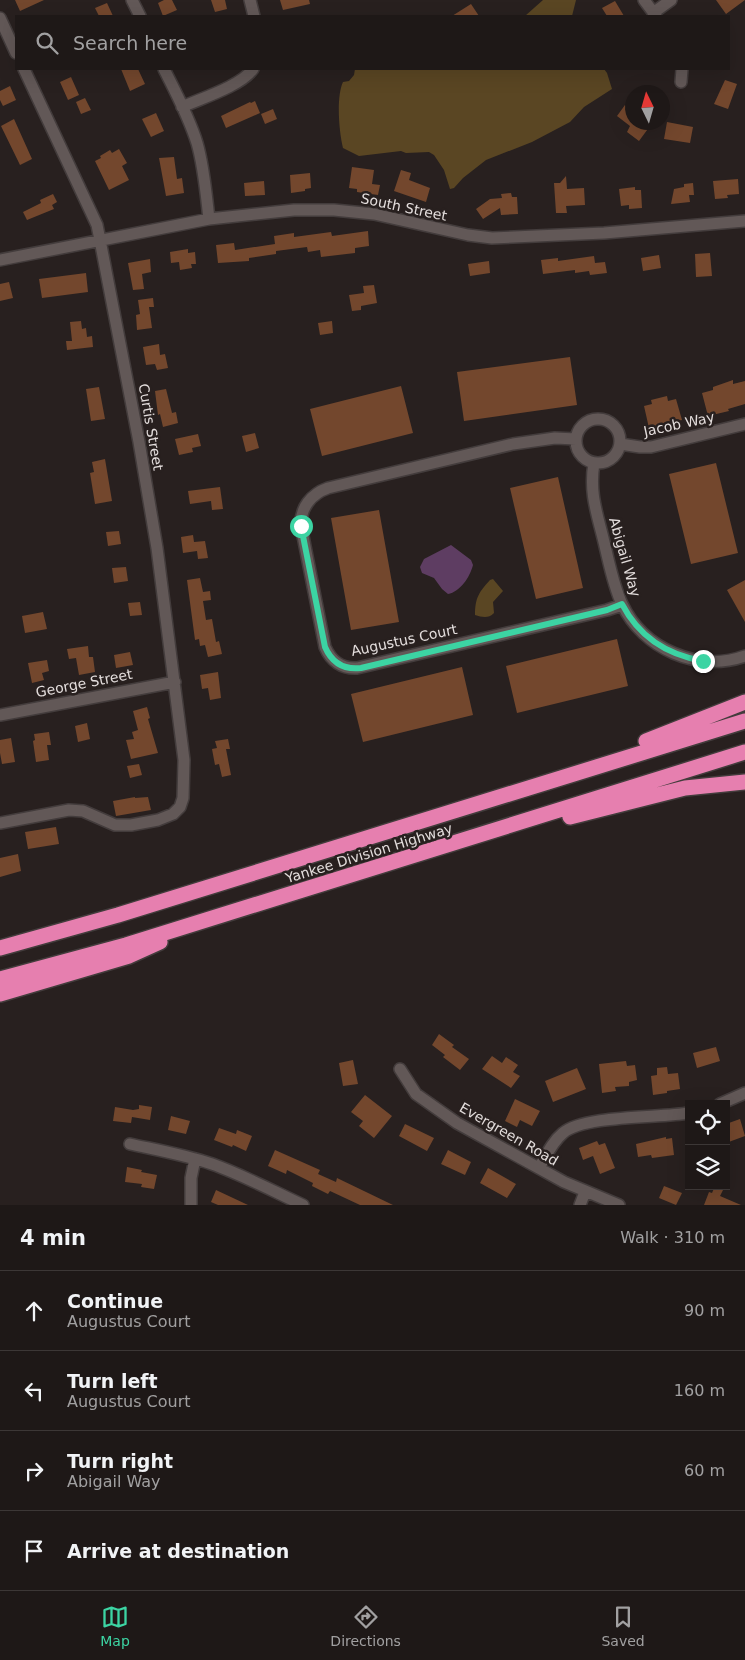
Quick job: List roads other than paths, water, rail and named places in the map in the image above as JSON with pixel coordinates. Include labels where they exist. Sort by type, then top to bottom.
[{"type":"highway","points":[[520,791],[745,702]]},
{"type":"highway","name":"Yankee Division Highway","points":[[0,948],[118,915],[745,721]]},
{"type":"highway","name":"Yankee Division Highway","points":[[0,979],[85,957],[213,918],[745,752]]},
{"type":"highway","points":[[426,852],[672,791],[700,786],[745,782]]},
{"type":"highway","points":[[0,994],[130,956],[213,918]]},
{"type":"street","points":[[132,0],[140,15]]},
{"type":"street","points":[[250,0],[254,15]]},
{"type":"street","points":[[644,0],[655,15],[671,0]]},
{"type":"street","points":[[0,18],[15,51]]},
{"type":"street","name":"Curtis Street","points":[[0,823],[69,810],[83,812],[109,824],[126,825],[164,818],[173,814],[180,807],[184,792],[184,765],[175,682],[148,495],[97,225],[24,70]]},
{"type":"street","points":[[164,70],[193,132],[201,158],[209,219]]},
{"type":"street","points":[[182,107],[238,82],[252,70]]},
{"type":"street","points":[[681,82],[682,70]]},
{"type":"street","name":"South Street","points":[[0,260],[209,219],[265,212],[334,210],[394,218],[452,232],[492,238],[604,233],[745,221]]},
{"type":"street","points":[[599,419],[615,427],[620,444],[613,457],[602,463],[594,463],[580,455],[576,439],[582,426],[592,420],[599,419]]},
{"type":"street","name":"Jacob Way","points":[[620,444],[651,447],[745,424]]},
{"type":"street","name":"Augustus Court","points":[[576,439],[555,438],[513,444],[328,488],[316,494],[304,508],[301,526],[324,643],[328,655],[334,661],[345,667],[357,668],[607,610],[622,604]]},
{"type":"street","name":"Abigail Way","points":[[594,463],[591,483],[594,499],[614,584],[630,618],[646,636],[661,647],[679,656],[716,662],[745,656]]},
{"type":"street","name":"George Street","points":[[0,715],[175,682]]},
{"type":"street","name":"Evergreen Road","points":[[400,1069],[412,1090],[458,1122],[539,1168],[586,1192],[619,1205]]},
{"type":"street","points":[[729,1100],[745,1093]]},
{"type":"street","points":[[539,1168],[560,1135],[570,1128],[603,1120],[685,1112]]},
{"type":"street","points":[[130,1144],[195,1159],[230,1171],[302,1205]]},
{"type":"street","points":[[191,1205],[191,1178],[195,1159]]},
{"type":"street","points":[[580,1205],[586,1192]]}]
